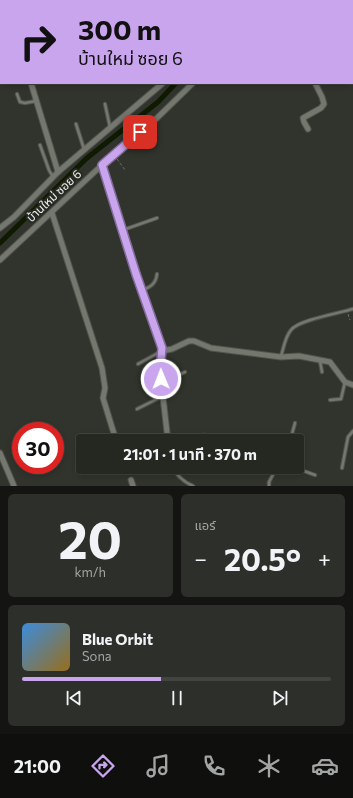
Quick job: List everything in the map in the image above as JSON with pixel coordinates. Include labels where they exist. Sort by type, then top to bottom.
[{"type":"street","points":[[31,84],[58,172]]},
{"type":"street","points":[[0,228],[14,217],[58,172],[162,84]]},
{"type":"street","name":"บ้านใหม่ ซอย 6","points":[[0,260],[114,154],[172,104],[192,84]]},
{"type":"street","points":[[308,129],[304,122],[304,118],[321,108],[324,104],[316,84]]},
{"type":"street","points":[[102,165],[162,351],[160,371],[167,434]]},
{"type":"street","points":[[52,213],[102,368],[105,388],[103,398],[114,434]]},
{"type":"street","points":[[162,351],[172,349],[189,341],[194,341],[211,348],[280,356],[299,356],[330,362],[345,382],[353,385]]},
{"type":"street","points":[[0,454],[14,486]]},
{"type":"lane","points":[[16,94],[20,102],[25,103],[37,101]]},
{"type":"lane","points":[[105,104],[110,129]]},
{"type":"lane","points":[[76,124],[85,150]]},
{"type":"lane","points":[[138,134],[146,147]]},
{"type":"lane","points":[[40,145],[48,170],[53,177]]},
{"type":"lane","points":[[123,230],[156,218]]},
{"type":"lane","points":[[142,290],[154,283],[157,274]]},
{"type":"lane","points":[[280,356],[288,335],[294,326],[351,309]]},
{"type":"lane","points":[[138,364],[162,351]]},
{"type":"lane","points":[[320,360],[322,372]]},
{"type":"lane","points":[[150,383],[160,371]]},
{"type":"lane","points":[[162,382],[185,372]]},
{"type":"lane","points":[[330,400],[341,399],[345,382]]},
{"type":"lane","points":[[137,410],[163,396]]},
{"type":"lane","points":[[292,434],[295,424]]},
{"type":"lane","points":[[342,468],[346,442],[353,431]]},
{"type":"lane","points":[[304,471],[315,475]]},
{"type":"lane","points":[[177,474],[187,484],[193,486]]},
{"type":"lane","points":[[268,486],[273,474]]},
{"type":"path","points":[[114,154],[125,170]]},
{"type":"path","points":[[350,320],[348,313],[351,309]]},
{"type":"waterway","points":[[0,243],[87,158],[158,102],[175,84]]},
{"type":"route","points":[[140,132],[102,165],[136,274],[162,348],[160,371],[161,379]]}]
